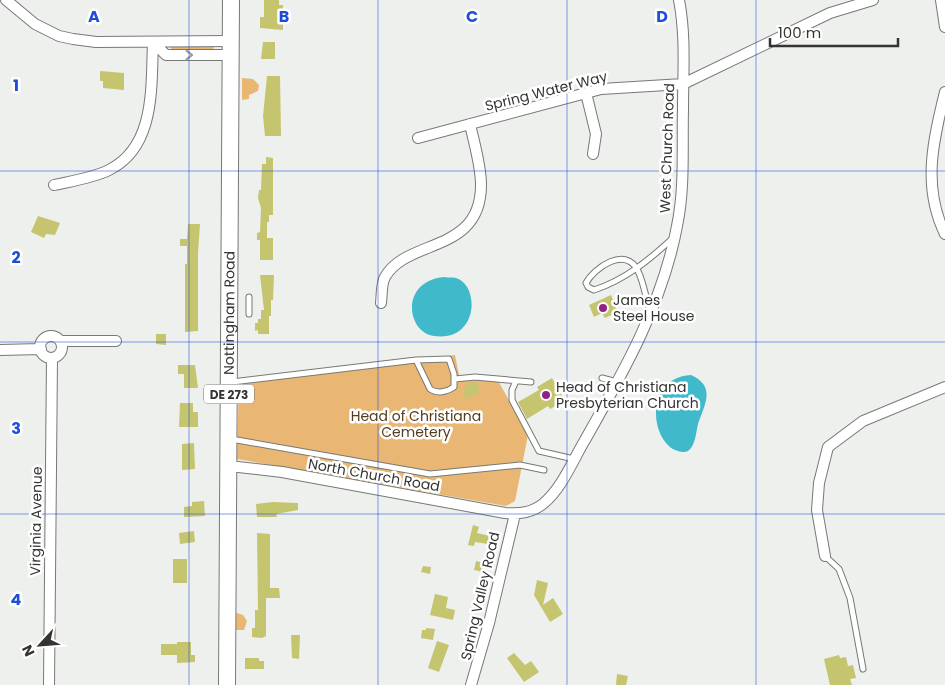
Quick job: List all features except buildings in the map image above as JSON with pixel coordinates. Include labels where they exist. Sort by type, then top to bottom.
[{"type":"main road","name":"Nottingham Road","points":[[227,685],[232,0]]},
{"type":"street","points":[[6,0],[22,15],[59,36],[96,42],[153,42],[166,56],[231,48]]},
{"type":"street","name":"West Church Road","points":[[515,514],[528,512],[544,504],[574,460],[618,382],[650,313],[675,236],[682,184],[683,27],[679,0]]},
{"type":"street","points":[[683,84],[830,13],[872,0]]},
{"type":"street","points":[[941,0],[945,27]]},
{"type":"street","points":[[54,185],[110,170],[132,151],[141,136],[147,118],[153,42]]},
{"type":"street","name":"Spring Water Way","points":[[418,138],[615,87],[683,84]]},
{"type":"street","points":[[945,92],[933,140],[931,164],[931,185],[945,234]]},
{"type":"street","points":[[586,93],[596,134],[593,154]]},
{"type":"street","points":[[381,303],[384,279],[393,265],[453,236],[467,226],[474,216],[480,198],[482,183],[470,124]]},
{"type":"street","points":[[40,349],[42,341],[48,337],[55,336],[61,341],[116,342]]},
{"type":"street","name":"Virginia Avenue","points":[[48,685],[52,358],[61,352],[61,341]]},
{"type":"street","points":[[0,350],[40,349]]},
{"type":"street","points":[[40,349],[46,356],[52,358]]},
{"type":"street","points":[[825,556],[817,510],[819,483],[828,447],[863,422],[945,386]]},
{"type":"street","name":"North Church Road","points":[[229,466],[268,470],[515,514]]},
{"type":"street","name":"Spring Valley Road","points":[[471,685],[489,623],[515,514]]},
{"type":"lane","points":[[650,313],[637,269],[625,259],[613,260],[594,271],[586,283],[588,287],[594,290],[608,286],[637,269],[675,236]]},
{"type":"lane","points":[[249,297],[249,314]]},
{"type":"lane","points":[[229,382],[242,383],[416,360],[449,359],[455,379],[454,387],[450,390],[433,392],[427,385],[416,360]]},
{"type":"lane","points":[[455,379],[474,377],[531,382]]},
{"type":"lane","points":[[602,378],[618,382]]},
{"type":"lane","points":[[516,381],[512,390],[512,400],[539,451],[574,460]]},
{"type":"lane","points":[[229,439],[430,474],[520,465],[544,470]]},
{"type":"lane","points":[[825,556],[839,569],[850,598],[864,669]]},
{"type":"green space","points":[[170,46],[214,46],[214,48],[212,50],[172,50]]},
{"type":"green space","points":[[242,78],[253,79],[259,85],[258,91],[249,95],[249,99],[242,100]]},
{"type":"green space","name":"Head of Christiana Cemetery","points":[[455,355],[459,375],[495,375],[528,435],[515,501],[506,506],[237,459],[239,380]]},
{"type":"green space","points":[[234,614],[243,615],[247,621],[244,630],[234,630]]},
{"type":"water","points":[[444,277],[456,278],[464,283],[469,291],[471,312],[467,322],[460,330],[449,336],[434,336],[418,326],[413,317],[412,306],[414,296],[420,287],[430,281]]},
{"type":"water","points":[[691,375],[704,385],[706,397],[693,445],[691,449],[684,452],[673,449],[664,440],[658,428],[656,415],[658,401],[664,388],[675,379]]},
{"type":"place","name":"James Steel House","points":[[603,308]]},
{"type":"place","name":"Head of Christiana Presbyterian Church","points":[[546,395]]}]
